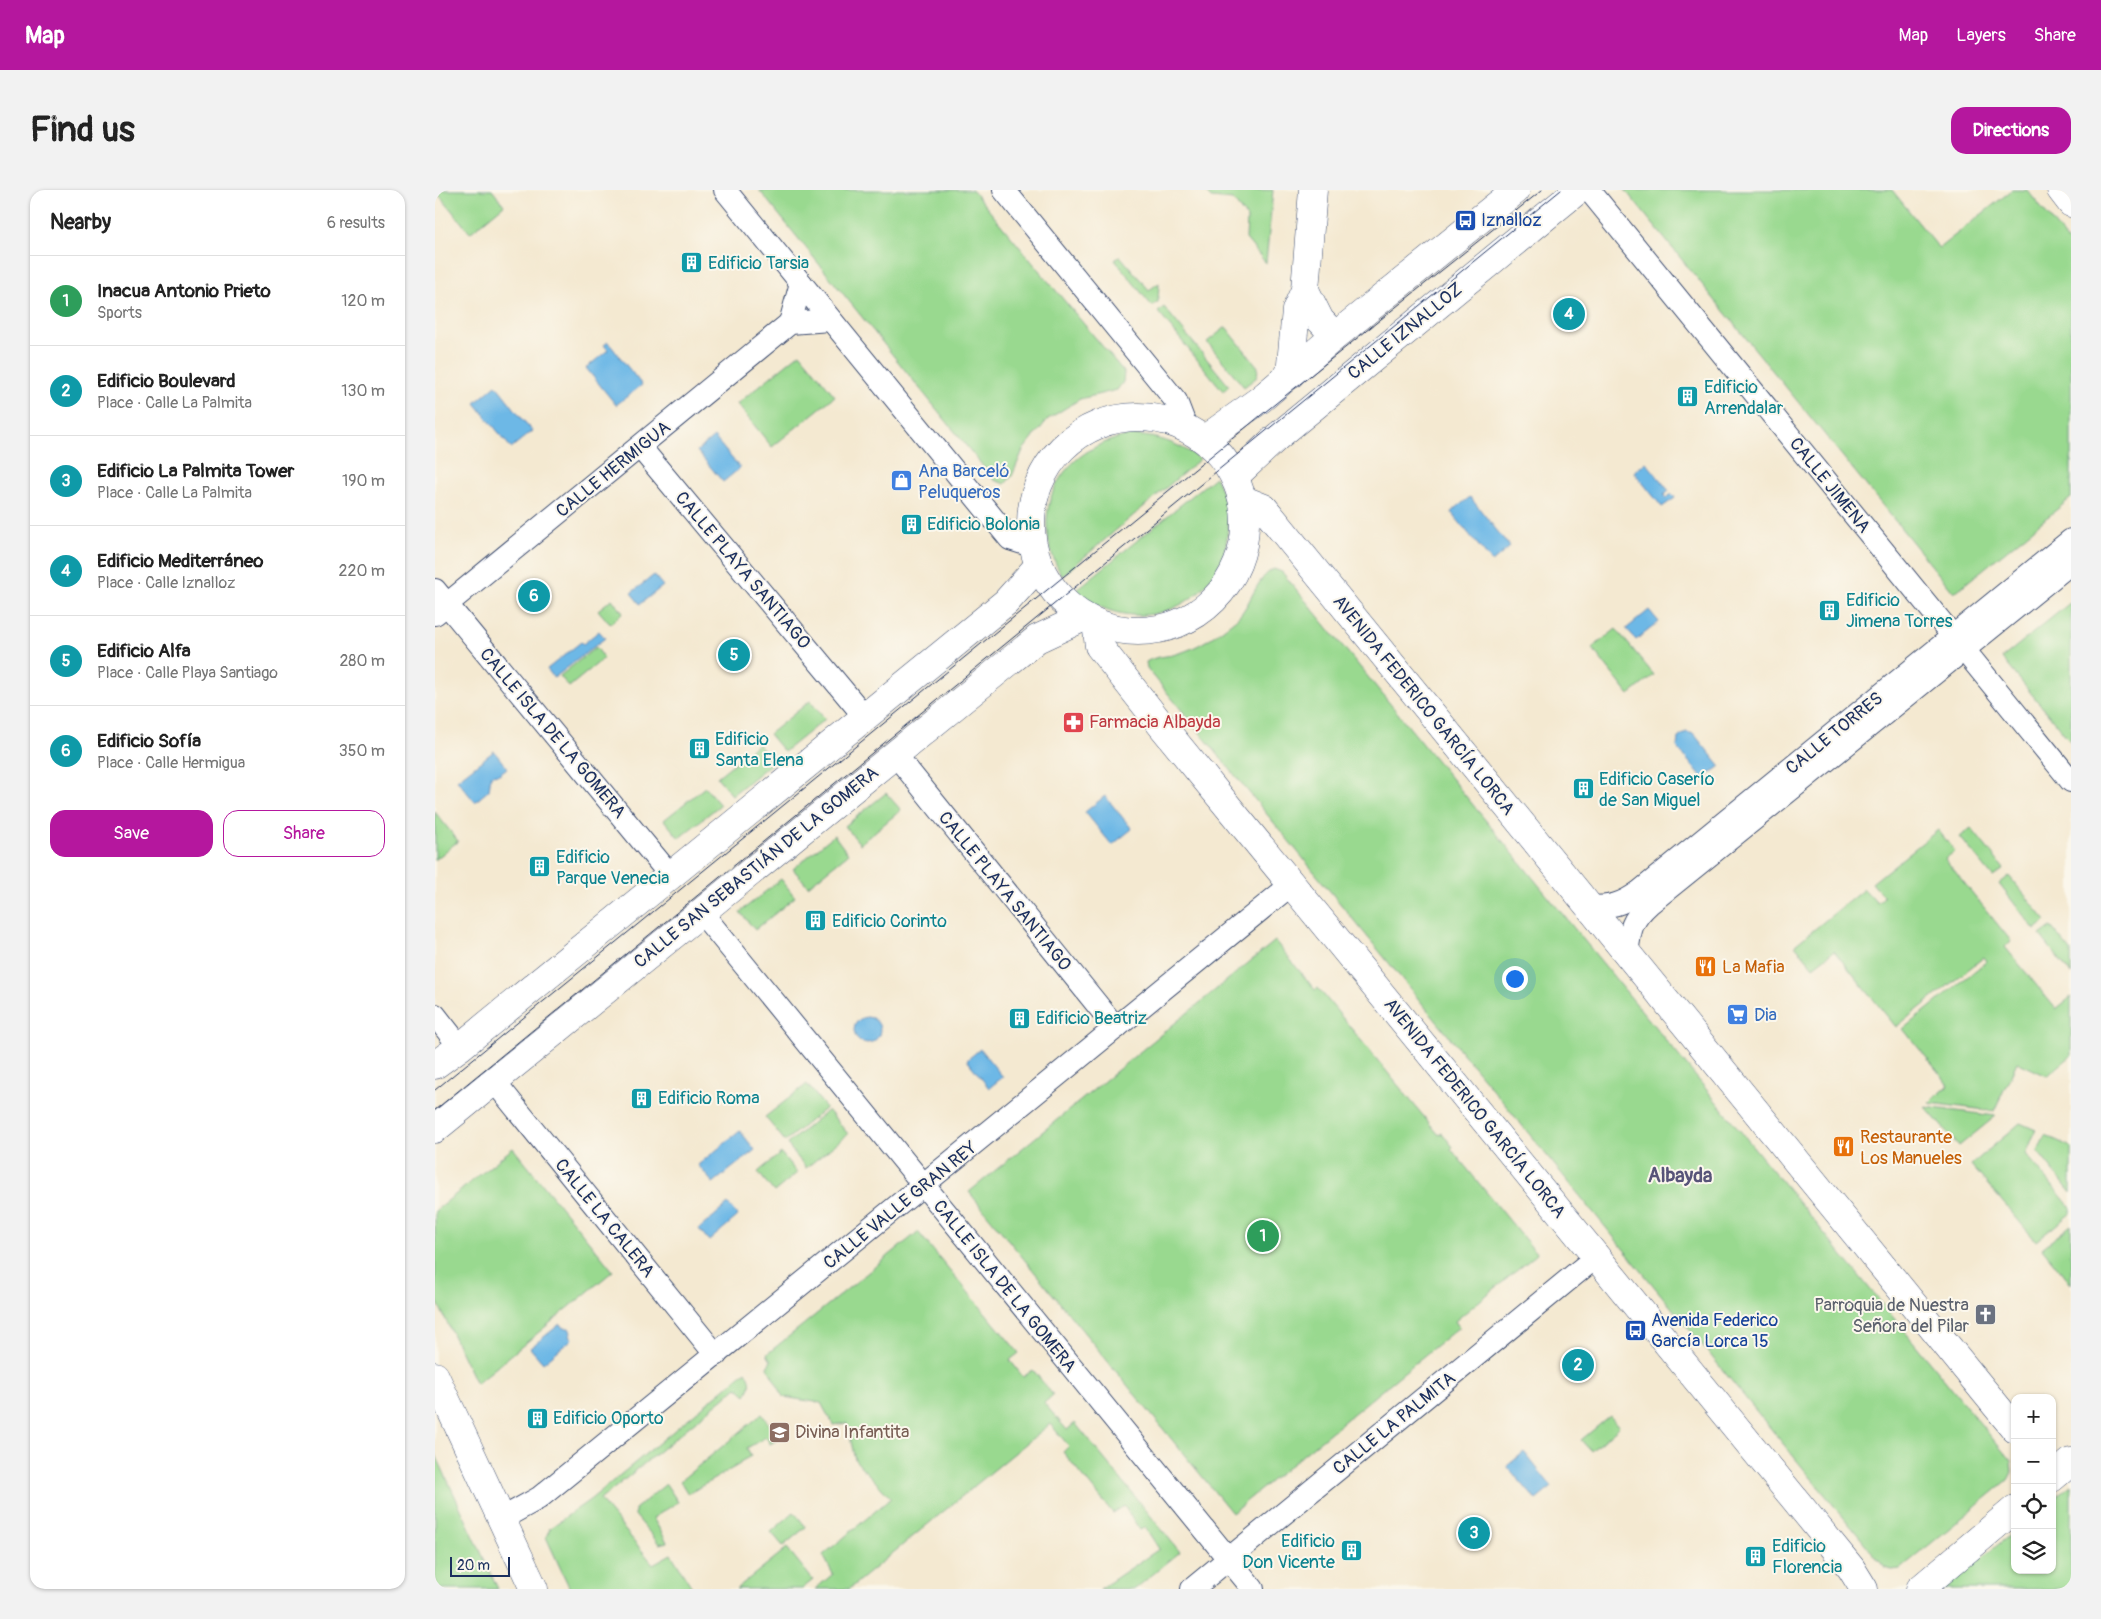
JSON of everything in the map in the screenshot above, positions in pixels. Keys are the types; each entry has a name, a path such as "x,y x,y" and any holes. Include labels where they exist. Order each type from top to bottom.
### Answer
{"main road":[{"path":"1291,374 1295,310 1305,290 1313,190"},
{"path":"1196,433 1261,399 1335,336 1516,190"},
{"name":"CALLE IZNALLOZ","path":"1239,488 1277,436 1578,190"},
{"path":"2061,190 2071,203"},
{"path":"1305,290 1320,320 1335,336"},
{"path":"1151,417 1196,433 1218,451 1239,488 1247,530 1240,560 1225,588 1199,614 1163,629 1144,632 1125,631 1090,620 1061,600 1046,581 1035,556 1030,518 1037,487 1055,455 1083,432 1115,419 1151,417"},
{"name":"AVENIDA FEDERICO GARCÍA LORCA","path":"1239,488 1264,508 2011,1424"},
{"path":"435,1065 460,1047 1006,602 1035,556"},
{"name":"AVENIDA FEDERICO GARCÍA LORCA","path":"1090,620 1099,646 1162,726 1845,1560 1864,1589"},
{"name":"CALLE SAN SEBASTIÁN DE LA GOMERA","path":"435,1129 1037,639 1090,620"},
{"path":"435,1376 534,1589"},
{"path":"1920,1589 2011,1512"}],"street":[{"path":"725,190 1010,539 1035,556"},
{"path":"1004,190 1177,401 1196,433"},
{"name":"CALLE JIMENA","path":"1589,190 2071,781"},
{"path":"801,283 790,324 830,320"},
{"name":"CALLE HERMIGUA","path":"439,603 640,447 790,324"},
{"name":"CALLE PLAYA SANTIAGO","path":"640,447 865,717"},
{"name":"CALLE TORRES","path":"1627,955 1629,932 1636,916 1959,643 2071,540"},
{"name":"CALLE TORRES","path":"1589,907 1609,907 1626,902 1959,643 2071,563"},
{"name":"CALLE ISLA DE LA GOMERA","path":"439,603 670,875"},
{"name":"CALLE PLAYA SANTIAGO","path":"895,754 1116,1028"},
{"name":"CALLE VALLE GRAN REY","path":"501,1519 539,1498 1292,884"},
{"name":"CALLE ISLA DE LA GOMERA","path":"701,912 1253,1589"},
{"path":"435,1015 460,1047"},
{"name":"CALLE LA CALERA","path":"494,1081 715,1355"},
{"name":"CALLE LA PALMITA","path":"1191,1589 1596,1257"}],"green space":[{"path":"435,190 492,190 504,205 470,233"},
{"path":"759,190 972,190 1124,372 1123,382 1117,390 1080,399 1048,419 1023,450 1012,476 1005,484 994,480"},
{"path":"1204,190 1273,190 1266,263 1246,239 1247,218 1233,200 1211,198"},
{"path":"1625,190 1892,190 1939,248 2012,190 2027,190 2071,245 2071,498 1954,593"},
{"path":"1120,256 1149,290 1159,283 1158,302 1152,306 1115,260"},
{"path":"1164,307 1229,386 1223,391 1158,312"},
{"path":"1226,327 1258,367 1257,377 1244,387 1207,342"},
{"path":"800,353 835,396 772,447 737,404"},
{"path":"1131,435 1167,441 1200,459 1062,576 1051,552 1047,528 1049,506 1056,486 1068,468 1085,453 1106,442"},
{"path":"1215,477 1227,512 1226,544 1215,573 1195,595 1169,610 1139,615 1107,610 1075,591"},
{"path":"1274,569 1282,572 2011,1461 2011,1474 2008,1480 1900,1569 1892,1570 1885,1568 1147,668 1146,662 1149,660 1192,648 1228,626 1245,608 1262,579"},
{"path":"612,599 623,613 610,624 598,610"},
{"path":"2071,602 2071,742 2002,658"},
{"path":"1616,629 1654,675 1629,695 1592,648"},
{"path":"596,647 604,658 569,687 560,676"},
{"path":"810,701 825,719 784,752 769,734"},
{"path":"758,744 773,762 732,795 717,777"},
{"path":"705,787 720,805 679,838 664,820"},
{"path":"886,793 901,810 860,844 845,826"},
{"path":"435,812 458,841 435,860"},
{"path":"1971,828 2004,869 1993,877 1960,837"},
{"path":"1938,830 1955,851 1945,859 2011,941 2005,947 2056,1009 2071,997 2071,1056 2047,1076 2017,1062 1994,1111 1929,1103 1949,1085 1903,1029 1987,961 1984,957 1896,1027 1834,951 1813,967 1795,945 1864,889 1877,903 1884,897 1872,883"},
{"path":"834,835 848,854 808,886 793,869"},
{"path":"2009,876 2046,921 2035,930 1999,884"},
{"path":"781,879 795,897 755,930 740,912"},
{"path":"2051,927 2071,951 2071,974 2040,935"},
{"path":"1275,941 1315,990 1318,988 1439,1135 1442,1133 1453,1147 1451,1149 1537,1254 1455,1321 1459,1327 1232,1513 969,1192"},
{"path":"807,1084 826,1108 785,1141 765,1117"},
{"path":"1925,1107 1996,1116 1959,1146"},
{"path":"828,1110 848,1134 806,1168 787,1144"},
{"path":"2020,1123 2036,1130 2026,1154 2071,1208 2071,1213 2036,1241 1971,1165"},
{"path":"2045,1135 2071,1147 2071,1193 2038,1152"},
{"path":"513,1148 613,1271 476,1384 435,1297 435,1211"},
{"path":"781,1153 797,1173 774,1192 758,1172"},
{"path":"2071,1225 2071,1284 2042,1248"},
{"path":"918,1232 1019,1353 1010,1360 1023,1377 1033,1370 1053,1395 1044,1403 1067,1430 1075,1423 1180,1552 1135,1589 1100,1589 1159,1549 1145,1527 1140,1530 1124,1506 1113,1513 1063,1452 1069,1446 1050,1424 849,1589 815,1589 833,1574 823,1555 891,1498 855,1460 847,1423 833,1425 821,1403 784,1397 767,1367 771,1361 767,1354"},
{"path":"746,1371 751,1383 746,1395 737,1387 600,1500 653,1564 671,1554 693,1589 570,1589 546,1537 550,1528 591,1499"},
{"path":"762,1414 779,1439 770,1444 766,1437 747,1448 751,1456 688,1494 680,1481"},
{"path":"1610,1416 1619,1427 1591,1451 1581,1440"},
{"path":"435,1453 498,1589 435,1589"},
{"path":"666,1484 678,1502 653,1518 667,1542 659,1544 635,1515 635,1509"},
{"path":"2071,1485 2071,1589 1943,1589 2011,1534 2011,1574 2056,1574 2056,1497"},
{"path":"794,1512 806,1527 783,1546 771,1532"},
{"path":"787,1548 813,1580 802,1589 736,1589"}],"water":[{"path":"608,342 642,385 616,405 586,368 608,350 604,345"},
{"path":"496,385 532,431 511,448 475,403"},
{"path":"714,437 740,468 723,482 697,451"},
{"path":"1646,462 1669,491 1664,495 1666,498 1672,494 1675,498 1662,507 1634,472"},
{"path":"1470,497 1510,547 1492,562 1451,512"},
{"path":"654,575 663,586 640,604 631,593"},
{"path":"1649,610 1659,622 1636,640 1626,629"},
{"path":"599,631 605,638 554,678 547,669 581,642 583,644"},
{"path":"1686,732 1694,734 1720,766 1703,779 1677,747 1678,738"},
{"path":"494,751 507,768 499,774 491,775 489,790 475,802 457,780"},
{"path":"1105,796 1132,829 1112,845 1085,812"},
{"path":"867,1017 876,1021 880,1030 876,1039 867,1043 858,1039 854,1030 858,1021"},
{"path":"980,1049 1003,1077 989,1088 967,1060"},
{"path":"740,1131 755,1150 713,1183 698,1165"},
{"path":"728,1204 738,1216 709,1241 699,1229"},
{"path":"560,1324 563,1328 569,1328 571,1332 569,1335 572,1339 543,1363 530,1348"},
{"path":"1524,1452 1552,1487 1536,1500 1507,1466"}],"tram line":[{"path":"435,1090 1260,416 1542,190"},
{"path":"435,1110 1561,190"}],"place":[{"name":"Iznalloz","path":"1465,220"},
{"name":"Edificio Tarsia","path":"692,263"},
{"name":"Edificio Mediterráneo","path":"1569,314"},
{"name":"Edificio Arrendalar","path":"1688,397"},
{"name":"Ana Barceló Peluqueros","path":"902,481"},
{"name":"Edificio Bolonia","path":"911,524"},
{"name":"Edificio Sofía","path":"534,596"},
{"name":"Edificio Jimena Torres","path":"1830,610"},
{"name":"Edificio Alfa","path":"734,655"},
{"name":"Farmacia Albayda","path":"1073,722"},
{"name":"Edificio Santa Elena","path":"699,749"},
{"name":"Edificio Caserío de San Miguel","path":"1583,789"},
{"name":"Edificio Parque Venecia","path":"540,867"},
{"name":"Edificio Corinto","path":"816,921"},
{"name":"La Mafia","path":"1706,967"},
{"name":"Dia","path":"1738,1015"},
{"name":"Edificio Beatriz","path":"1020,1018"},
{"name":"Edificio Roma","path":"642,1098"},
{"name":"Restaurante Los Manueles","path":"1844,1147"},
{"name":"Inacua Antonio Prieto","path":"1263,1236"},
{"name":"Parroquia de Nuestra Señora del Pilar","path":"1985,1315"},
{"name":"Avenida Federico García Lorca 15","path":"1635,1330"},
{"name":"Edificio Boulevard","path":"1578,1365"},
{"name":"Edificio Oporto","path":"537,1418"},
{"name":"Divina Infantita","path":"779,1432"},
{"name":"Edificio La Palmita Tower","path":"1474,1533"},
{"name":"Edificio Don Vicente","path":"1351,1551"},
{"name":"Edificio Florencia","path":"1756,1556"}],"district":[{"name":"Albayda","path":"1680,1175"}]}
